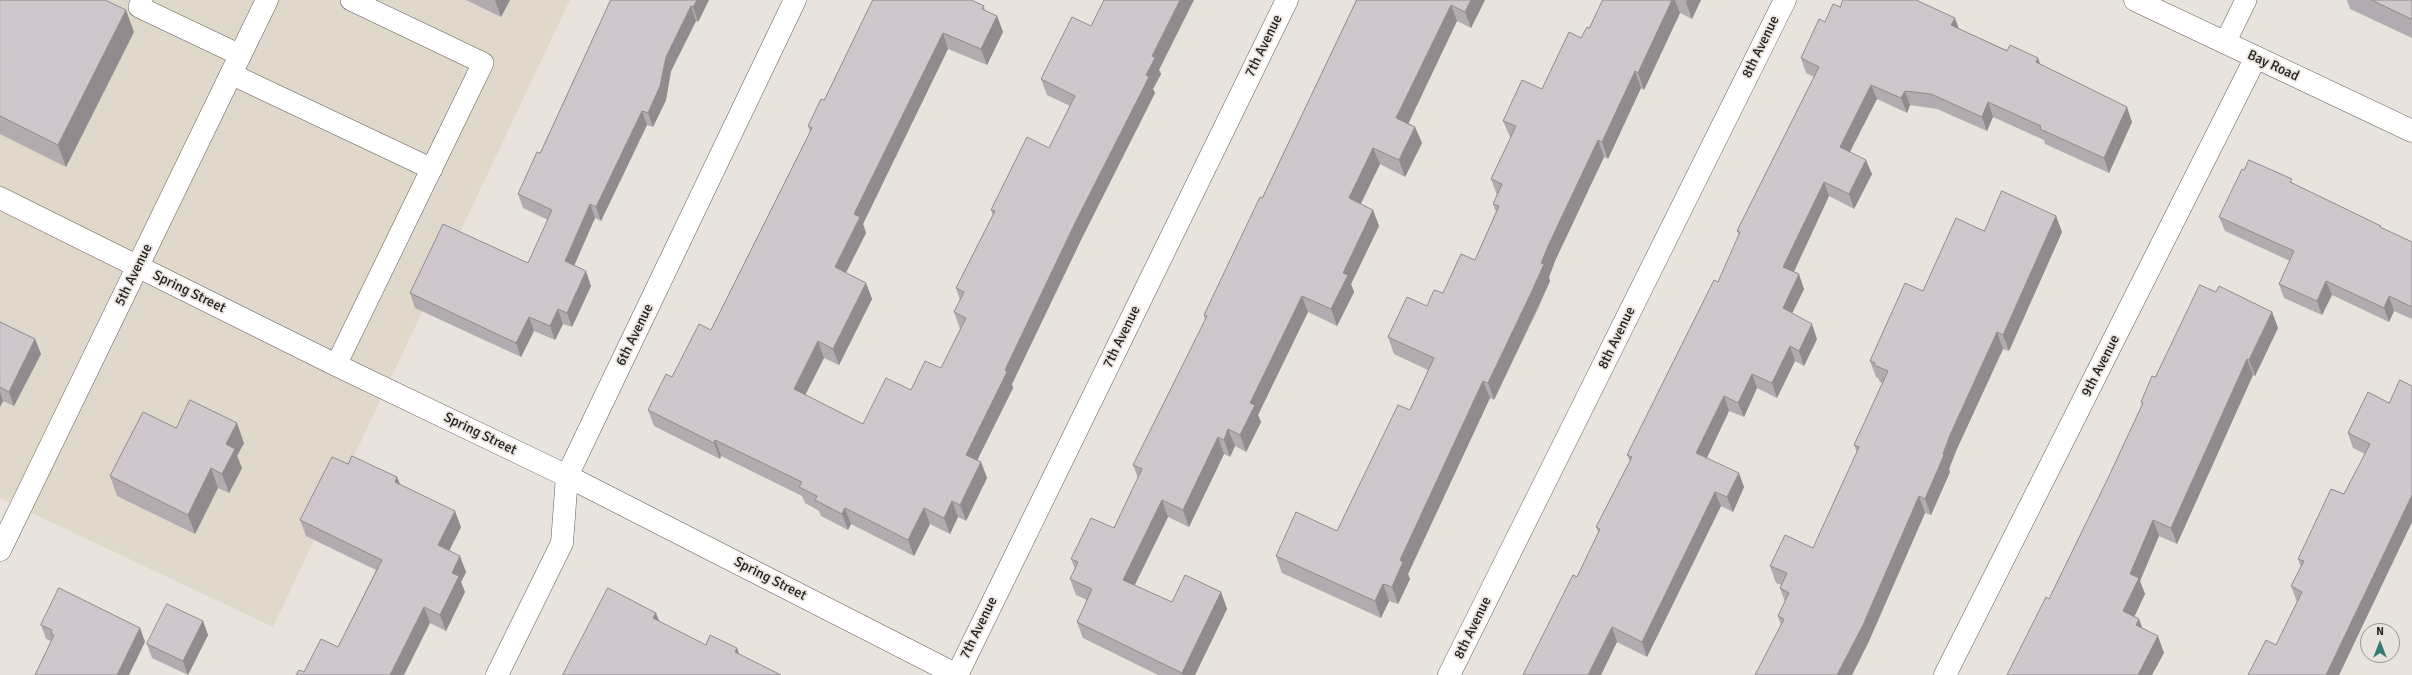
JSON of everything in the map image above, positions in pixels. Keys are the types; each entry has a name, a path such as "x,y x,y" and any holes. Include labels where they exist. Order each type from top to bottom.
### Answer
{"street":[{"name":"5th Avenue","path":"0,550 267,0"},
{"name":"6th Avenue","path":"497,675 562,543 567,476 795,0"},
{"name":"7th Avenue","path":"957,675 1287,0"},
{"name":"8th Avenue","path":"1449,675 1785,0"},
{"name":"Bay Road","path":"2135,0 2412,131"},
{"name":"9th Avenue","path":"1946,675 2256,58"},
{"name":"Spring Street","path":"0,198 336,366 567,476 957,675"}],"lane":[{"path":"142,0 139,7 236,64 432,169"},
{"path":"336,366 483,64 350,0"},
{"path":"2226,43 2246,0"}],"shaded area":[{"path":"0,0 570,0 273,627 0,498"}],"building":[{"path":"0,0 105,0 126,10 58,145 0,116"},
{"path":"611,0 697,0 693,7 691,6 666,57 660,86 648,113 642,111 596,207 590,204 565,261 586,271 567,313 558,309 550,326 529,317 516,343 410,293 443,224 528,263 552,210 518,194 537,152 540,153"},
{"path":"873,0 971,0 984,6 982,9 997,16 981,49 943,33 854,214 860,217 835,267 866,283 833,349 818,341 794,389 863,424 886,378 911,390 925,361 941,368 966,318 954,312 964,292 956,288 995,211 991,210 1027,137 1049,148 1075,96 1041,79 1072,17 1091,26 1104,0 1180,0 1152,56 1155,58 1146,75 1149,77 1075,223 1005,370 1007,372 966,455 981,462 960,505 952,501 944,518 924,508 908,540 845,508 842,514 815,500 817,496 799,487 802,482 715,440 714,443 648,410 666,374 672,377 699,324 711,330 812,128 808,126 821,99 824,100"},
{"path":"1357,0 1471,0 1465,12 1451,5 1396,118 1415,127 1399,160 1373,148 1349,198 1373,210 1343,273 1348,275 1331,309 1302,296 1250,403 1255,405 1240,435 1228,429 1224,440 1218,437 1183,510 1162,500 1123,580 1172,602 1185,575 1221,592 1182,673 1077,622 1092,589 1070,579 1078,562 1071,559 1091,518 1114,528 1142,469 1133,465 1207,316 1204,315"},
{"path":"1603,0 1672,0 1638,73 1635,71 1602,142 1598,140 1549,244 1541,263 1544,264 1531,293 1488,383 1483,381 1400,560 1403,562 1392,587 1383,584 1375,601 1276,556 1296,512 1337,531 1398,405 1410,410 1434,358 1388,337 1407,297 1427,306 1434,290 1443,293 1461,254 1475,260 1499,206 1493,204 1502,184 1491,179 1516,126 1503,121 1522,80 1542,89 1569,32 1581,38 1587,27 1589,28"},
{"path":"1843,0 1916,0 1955,18 1951,25 2007,51 2010,45 2038,58 2036,62 2127,107 2104,158 2040,129 2041,126 1988,102 1982,117 1931,94 1905,91 1901,98 1871,85 1840,147 1866,160 1849,194 1824,182 1783,267 1799,274 1783,308 1812,324 1799,351 1790,346 1772,383 1752,374 1738,403 1724,396 1696,453 1739,473 1727,497 1715,492 1642,642 1612,627 1588,675 1523,675 1573,575 1577,577 1600,529 1596,527 1632,457 1627,455 1714,280 1718,282 1740,232 1737,231 1819,67 1801,58 1819,19 1825,22 1833,4 1840,7"},
{"path":"2372,0 2412,0 2412,19"},
{"path":"2249,160 2292,179 2290,182 2412,242 2412,307 2389,296 2384,308 2326,281 2317,301 2279,284 2294,251 2219,217 2242,169 2244,170"},
{"path":"2002,191 2056,216 2003,335 1997,332 1950,435 1943,454 1944,455 1925,499 1919,496 1863,625 1837,675 1755,675 1784,619 1778,616 1789,593 1780,588 1787,573 1770,566 1785,535 1813,548 1859,447 1854,445 1888,371 1874,365 1875,363 1870,361 1905,283 1923,291 1956,218 1984,231"},
{"path":"2200,285 2216,292 2219,286 2272,312 2249,360 2247,359 2171,528 2153,520 2130,574 2139,578 2123,611 2139,619 2136,625 2158,636 2138,675 2007,675 2046,597 2049,599 2143,403 2141,402 2152,376 2155,377"},
{"path":"0,322 35,339 9,392 0,387"},
{"path":"2400,380 2412,386 2412,495 2326,675 2248,675 2266,640 2276,645 2302,592 2291,586 2304,561 2298,559 2331,489 2344,494 2370,444 2348,433 2368,392 2389,403"},
{"path":"190,400 237,423 226,444 235,449 222,474 211,468 188,515 110,476 143,412 176,428"},
{"path":"352,456 397,477 395,482 455,511 438,545 460,556 452,573 459,576 440,615 424,607 390,675 296,675 299,670 304,672 321,639 338,647 382,560 300,520 332,457 348,464"},
{"path":"59,588 140,628 117,675 35,675 54,635 51,634 52,630 41,625"},
{"path":"608,588 656,613 653,618 706,645 710,635 737,648 735,652 781,675 563,675"},
{"path":"167,604 203,621 183,661 147,644"}]}
